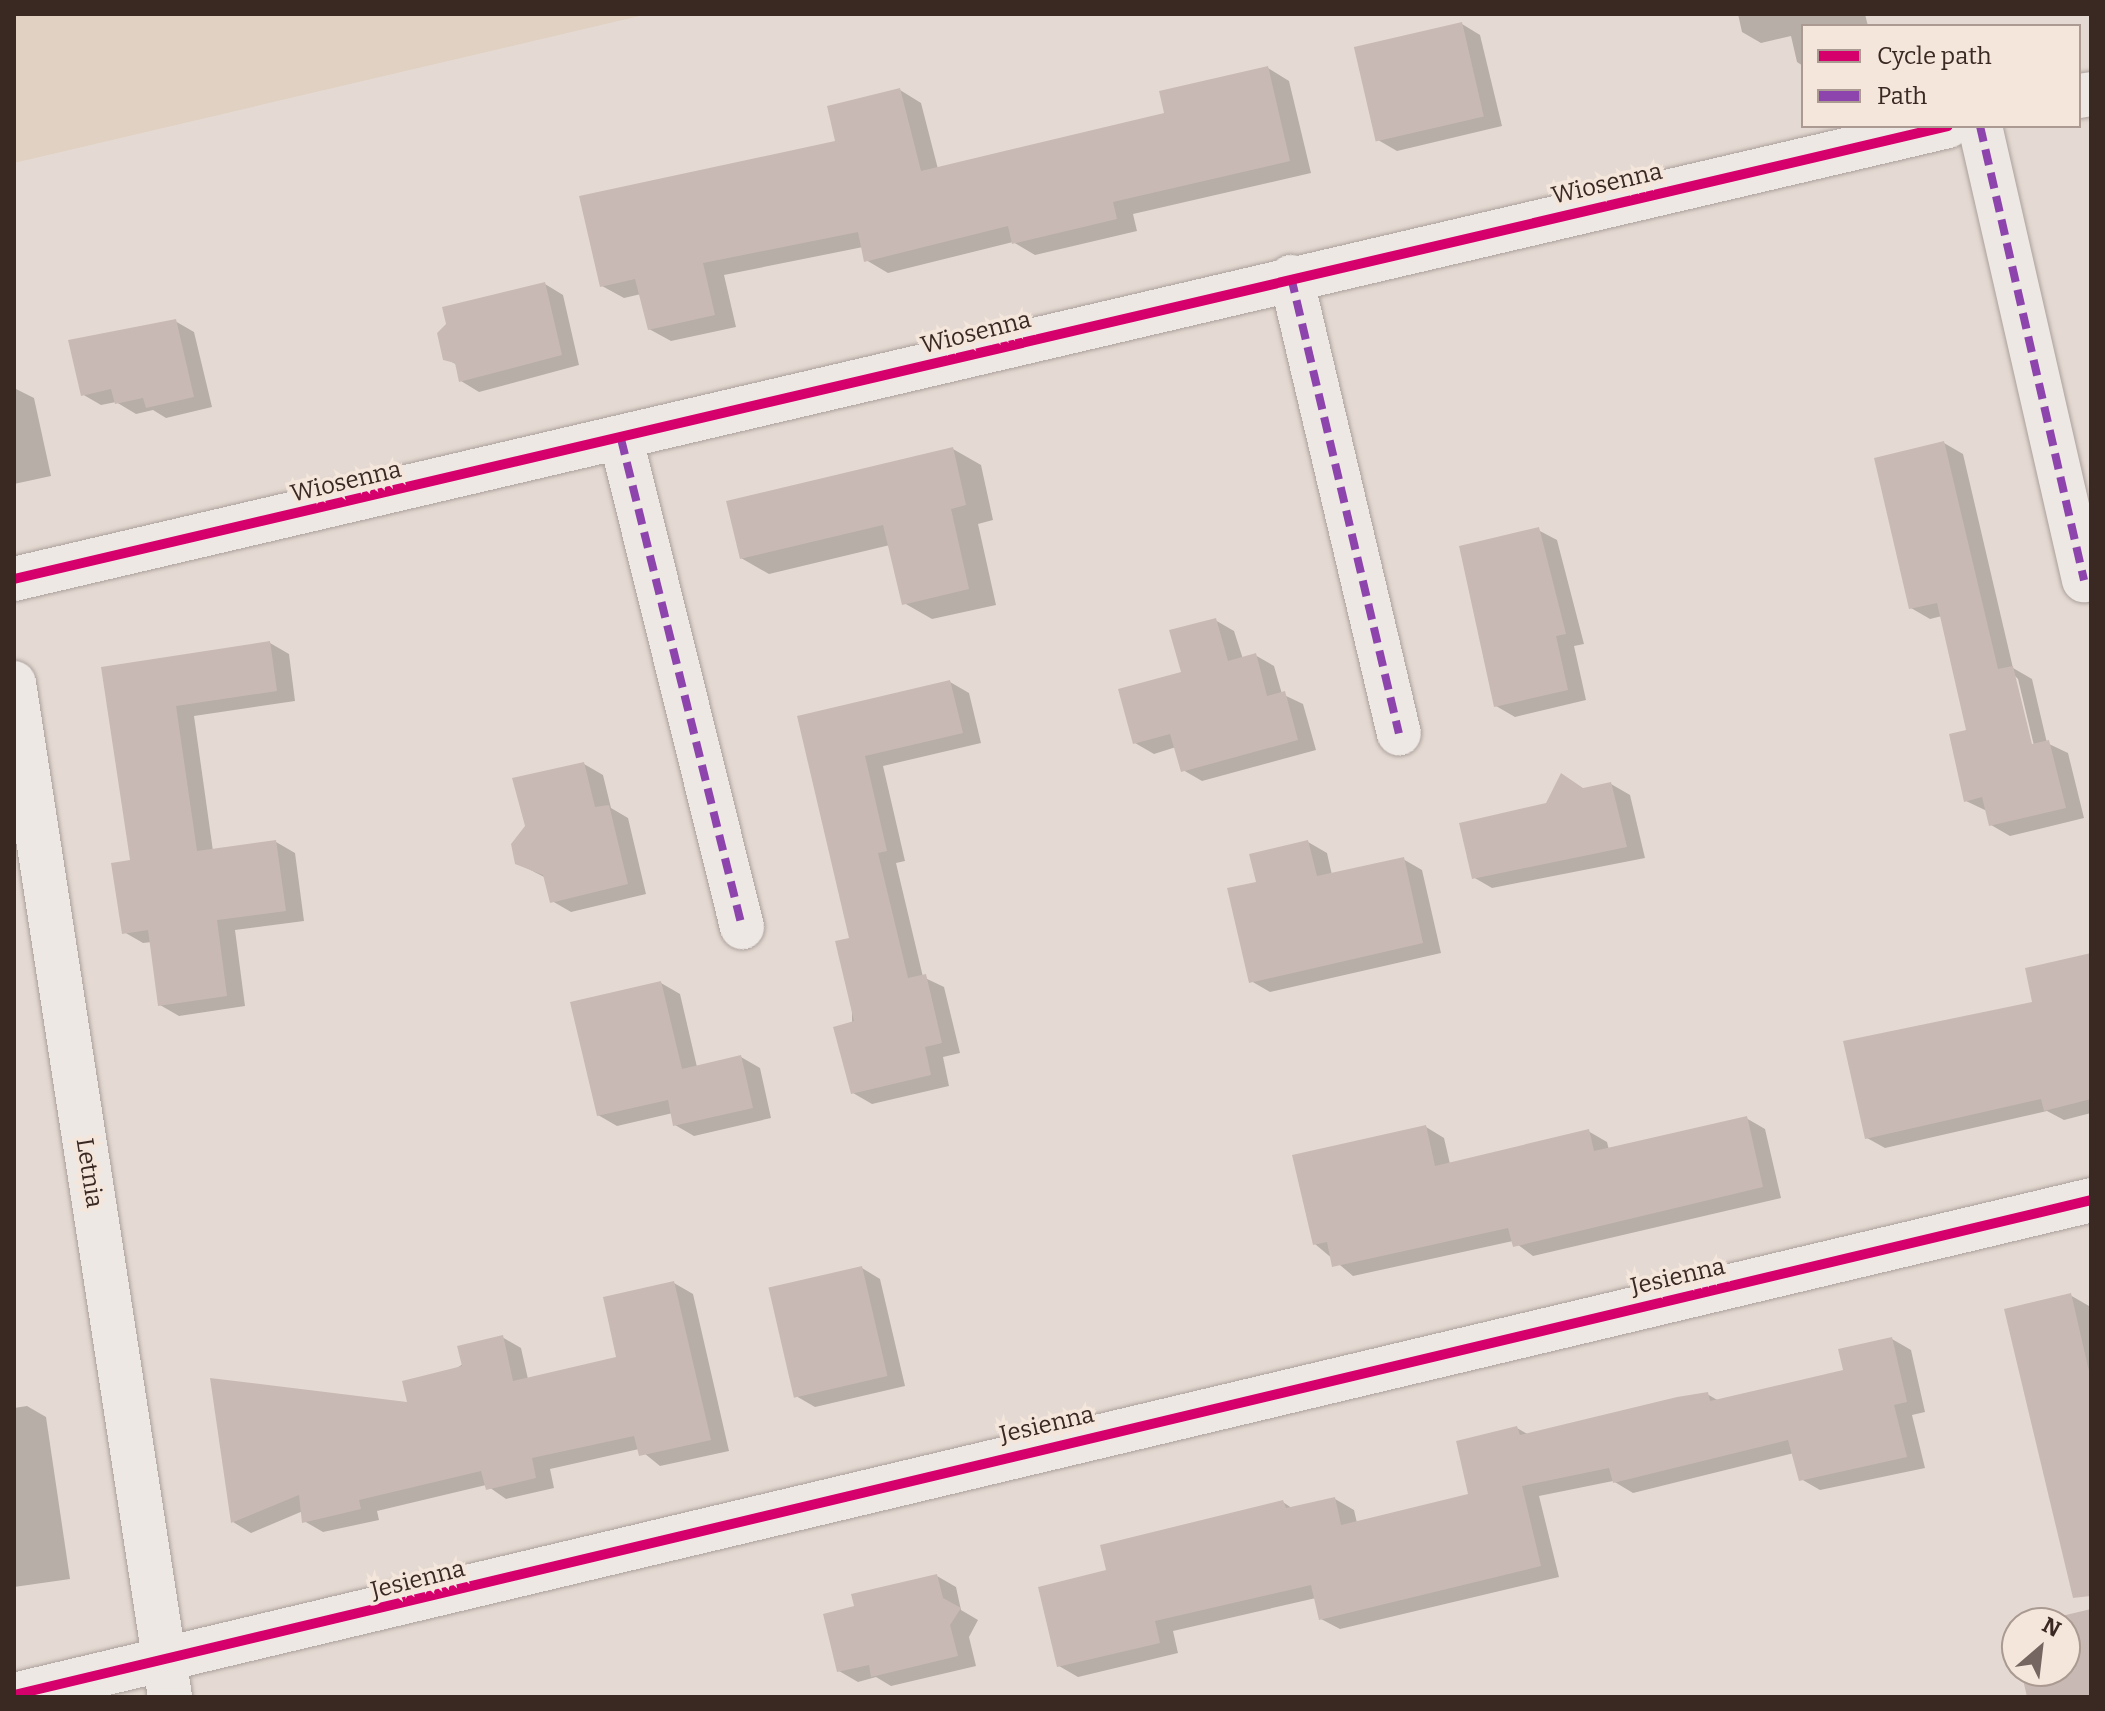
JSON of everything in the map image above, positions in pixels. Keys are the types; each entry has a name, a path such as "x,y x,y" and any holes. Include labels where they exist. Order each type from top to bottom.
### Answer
{"street":[{"name":"Wiosenna","path":"14,579 621,439 1291,277 1939,128"},
{"path":"1980,128 2084,580"},
{"path":"1291,277 1399,733"},
{"path":"621,439 742,927"},
{"name":"Letnia","path":"14,683 167,1680"},
{"name":"Jesienna","path":"14,1695 167,1680 954,1468 2091,1200"}],"shaded area":[{"path":"14,14 648,14 14,163"}],"building":[{"path":"1462,22 1484,117 1376,141 1354,47"},
{"path":"1268,66 1290,161 1113,202 1117,219 1012,244 1008,226 864,262 858,232 703,263 715,315 648,330 635,279 600,287 579,196 835,141 827,106 900,88 921,171 1164,113 1159,91"},
{"path":"545,282 562,355 459,382 455,363 443,360 437,333 446,324 442,307"},
{"path":"176,319 194,397 146,408 143,398 115,404 111,389 81,396 68,340"},
{"path":"1944,441 1998,669 2013,666 2032,744 2049,740 2066,808 1989,826 1982,797 1964,802 1949,734 1966,730 1937,603 1909,609 1874,458"},
{"path":"953,447 966,505 951,509 969,589 902,605 883,525 740,559 726,501"},
{"path":"1539,527 1566,634 1556,636 1568,690 1494,707 1459,546"},
{"path":"1216,618 1228,661 1256,653 1267,696 1285,691 1298,740 1181,772 1170,734 1133,744 1118,689 1181,672 1169,630"},
{"path":"270,641 277,691 176,706 197,851 276,840 286,911 217,920 227,996 158,1006 148,930 122,934 111,863 130,860 101,667"},
{"path":"950,680 963,733 865,756 887,851 878,853 908,978 926,974 942,1043 925,1047 931,1075 851,1094 833,1027 854,1021 835,941 849,938 797,716"},
{"path":"584,762 595,807 609,805 628,884 550,903 543,875 515,864 511,844 525,826 512,778"},
{"path":"1561,773 1583,788 1611,782 1627,847 1472,879 1459,823 1546,803"},
{"path":"1308,840 1317,876 1404,857 1423,943 1249,983 1227,888 1256,882 1249,854"},
{"path":"2091,953 2091,1099 2044,1111 2041,1099 1865,1139 1843,1041 2032,1002 2025,968"},
{"path":"661,981 682,1069 741,1055 753,1108 673,1126 668,1100 597,1116 570,1002"},
{"path":"1747,1116 1763,1187 1513,1247 1508,1228 1332,1267 1327,1242 1313,1245 1292,1155 1426,1125 1435,1166 1589,1129 1594,1151"},
{"path":"862,1266 887,1376 794,1398 768,1288"},
{"path":"674,1281 711,1440 639,1456 634,1436 532,1458 536,1478 486,1490 481,1471 359,1500 361,1509 302,1523 299,1495 231,1523 210,1378 407,1402 402,1381 462,1366 457,1346 503,1335 513,1381 616,1357 603,1297"},
{"path":"2071,1293 2091,1380 2091,1596 2073,1598 2004,1309"},
{"path":"1892,1337 1907,1402 1894,1405 1907,1457 1799,1481 1788,1440 1613,1483 1609,1468 1522,1486 1541,1566 1319,1620 1311,1585 1155,1621 1160,1643 1057,1667 1038,1587 1106,1570 1100,1545 1283,1500 1286,1508 1335,1497 1341,1525 1468,1494 1456,1441 1517,1426 1520,1435 1708,1392 1710,1401 1843,1370 1838,1349"},
{"path":"937,1574 943,1598 961,1608 950,1625 958,1656 871,1677 869,1665 837,1672 823,1614 854,1606 851,1594"},
{"path":"2091,1609 2091,1697 2027,1697 2025,1687 2081,1687 2081,1611"}],"marked path":[{"path":"1980,128 2084,580"},
{"path":"1291,277 1399,733"},
{"path":"621,439 742,927"}],"cycle path":[{"path":"14,579 1939,128"},
{"path":"14,1695 2091,1200"}]}
